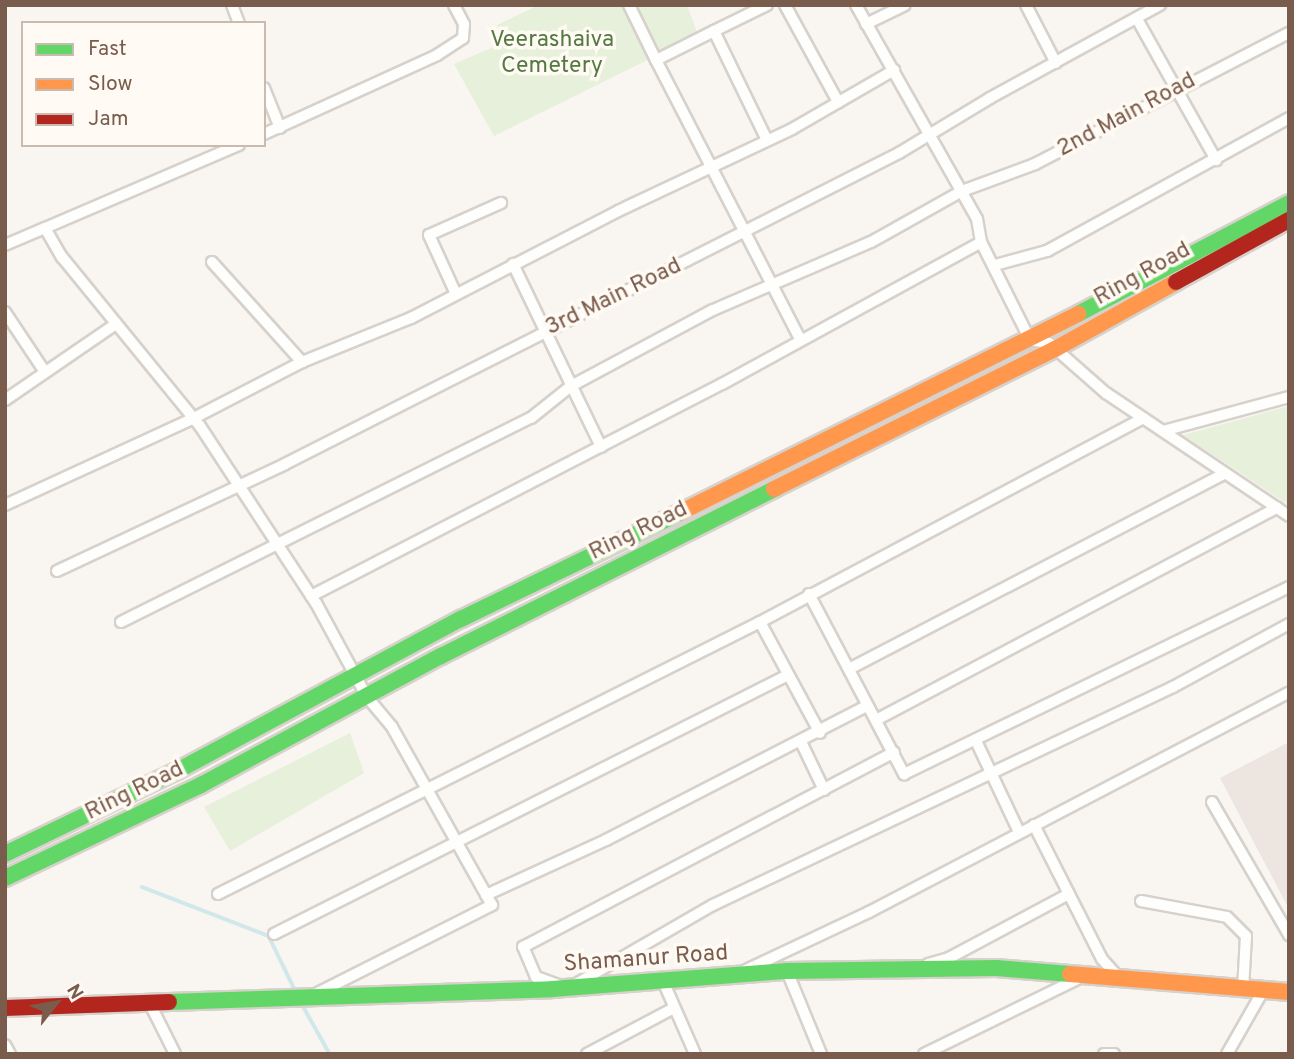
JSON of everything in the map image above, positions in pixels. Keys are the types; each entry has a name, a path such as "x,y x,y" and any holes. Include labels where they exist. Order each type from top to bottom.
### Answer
{"main road":[{"name":"Ring Road","path":"5,854 177,771 354,677 905,397 1030,340 1289,203"},
{"name":"Ring Road","path":"5,878 201,785 367,697 1055,349 1289,220"},
{"name":"Shamanur Road","path":"5,1008 567,988 787,971 996,968 1289,992"}],"street":[{"path":"266,133 437,55 463,38 464,24 454,5"},
{"path":"629,5 800,339"},
{"path":"656,60 767,5"},
{"path":"785,5 838,102"},
{"path":"856,5 977,219 981,242 995,265 1030,340 1055,349 1143,418 1289,516"},
{"path":"866,24 905,5"},
{"path":"1026,5 1056,62"},
{"name":"3rd Main Road","path":"57,570 239,485 899,153 930,132 1160,5"},
{"path":"1137,19 1216,160"},
{"path":"714,31 767,140"},
{"name":"2nd Main Road","path":"121,622 280,546 531,418 571,386 772,283 871,242 962,191 1035,164 1289,33"},
{"path":"5,505 194,418 302,362 456,294 767,140 894,70"},
{"path":"266,93 280,128"},
{"path":"995,265 1047,251 1289,118"},
{"path":"5,245 234,147"},
{"path":"456,294 429,235 501,203"},
{"path":"45,228 116,324 194,418 280,546 312,596 354,677 392,727 454,843 492,905 303,997"},
{"path":"312,596 601,447 981,242"},
{"path":"212,262 302,362"},
{"path":"513,264 601,447"},
{"path":"5,312 45,372"},
{"path":"5,400 116,324"},
{"path":"1163,432 1289,397"},
{"path":"218,894 760,622 808,594 1143,418"},
{"path":"849,668 1225,473"},
{"path":"876,720 1277,508"},
{"path":"808,594 904,774 1289,587"},
{"path":"760,622 820,733"},
{"path":"894,752 523,947 536,977 567,988 625,960 713,905 1173,687 1289,624"},
{"path":"274,934 788,675"},
{"path":"734,976 869,912 1289,692"},
{"path":"486,895 802,744 867,706"},
{"path":"976,741 1019,832"},
{"path":"802,744 824,790"},
{"path":"1212,802 1289,936"},
{"path":"1034,825 1102,959 1120,979"},
{"path":"906,970 949,958 1069,894"},
{"path":"1141,901 1227,917 1246,936 1243,989"},
{"path":"787,971 821,1054"},
{"path":"925,1054 1084,976"},
{"path":"663,981 672,1009 695,1054"},
{"path":"1230,1051 1263,991"},
{"path":"149,1002 175,1054"},
{"path":"587,1054 672,1009"},
{"path":"5,1045 10,1054"},
{"path":"1104,1054 1114,1054"}],"shaded area":[{"path":"1289,742 1289,909 1220,778"}],"green space":[{"name":"Veerashaiva Cemetery","path":"539,5 687,5 698,35 494,136 454,64 505,42 497,25"},
{"path":"1289,406 1289,505 1183,435"},
{"path":"350,733 364,773 230,851 204,807"}],"waterway":[{"path":"142,887 269,936 297,994"},
{"path":"302,1004 330,1054"}],"traffic: fast":[{"path":"1078,314 1289,203"},
{"path":"5,878 201,785 441,656 774,489"},
{"path":"5,854 177,771 461,619 681,512"},
{"path":"169,1002 552,989 787,971 996,968 1070,974"}],"traffic: slow":[{"path":"774,489 1055,349 1176,282"},
{"path":"681,512 1078,314"},
{"path":"1070,974 1289,992"}],"traffic: jam":[{"path":"1176,282 1289,220"},
{"path":"5,1008 169,1002"}]}
